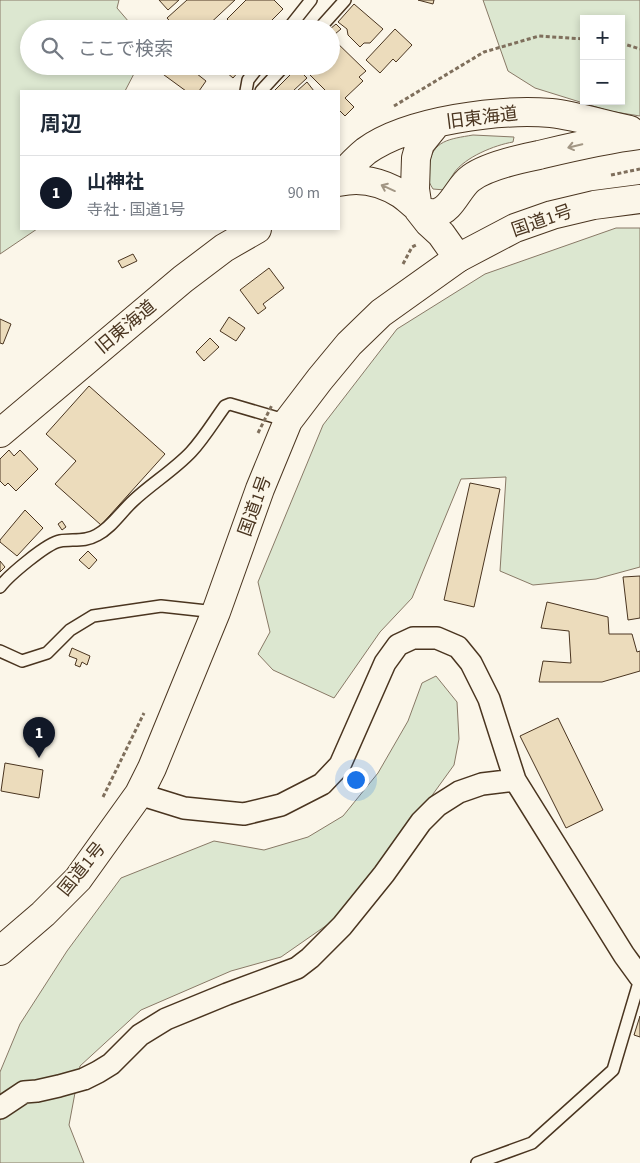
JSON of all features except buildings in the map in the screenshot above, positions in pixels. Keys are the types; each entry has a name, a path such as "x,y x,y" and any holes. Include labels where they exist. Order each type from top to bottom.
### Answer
{"main road":[{"name":"旧東海道","path":"340,179 367,150 406,131 437,123 513,112 553,114 640,134"},
{"path":"513,112 534,127 538,134 536,150 530,157"},
{"path":"418,209 415,189 416,158 420,144 437,123"},
{"path":"443,221 471,178 499,166 530,157 600,140 640,134"},
{"path":"340,180 371,181 401,194 418,209 437,213 443,221 458,258"},
{"name":"国道1号","path":"0,950 43,914 78,879 139,794 152,768 216,612 260,489 280,413 320,379 349,344 381,313 458,258 515,228 552,215 594,205 640,199"},
{"name":"旧東海道","path":"0,433 182,279 224,248 255,230"}],"street":[{"path":"139,794 184,808 244,814 281,805 322,784 340,765 385,663 398,646 413,638 437,638 458,647 471,663 489,699 515,780 640,978"},
{"path":"0,1108 24,1092 37,1091 84,1079 98,1072 110,1064 140,1034 166,1019 297,968 310,958 342,926 384,874 421,822 437,806 459,792 482,784 515,780"}],"lane":[{"path":"295,20 311,0"},
{"path":"327,20 345,0"},
{"path":"246,90 248,80 252,75"},
{"path":"263,90 276,75"},
{"path":"0,587 22,566 52,543 88,539 98,535 133,501 192,451 225,406 230,404 280,413"},
{"path":"0,651 22,661 47,654 70,630 92,616 161,606 216,612"},
{"path":"477,1163 532,1143 613,1070 640,978"}],"path":[{"path":"393,107 484,52 539,36 580,39"},
{"path":"625,44 640,49"},
{"path":"254,440 258,433 280,413"},
{"path":"102,798 148,705"}],"green space":[{"path":"0,0 119,0 117,8 127,20 20,20 20,75 133,75 126,90 20,90 20,230 36,230 0,254"},
{"path":"483,0 640,0 640,116 609,111 590,105 625,105 625,15 580,15 580,102 535,88 508,71"},
{"path":"473,135 514,137 513,142 489,149 465,162 451,177 445,190 433,189 428,176 431,157 434,151 444,142"},
{"path":"616,228 640,228 640,567 596,579 533,585 500,571 506,477 461,479 412,598 380,632 334,698 273,670 258,654 270,632 258,582 323,425 397,329 485,274"},
{"path":"436,676 457,702 459,739 454,765 350,909 281,957 231,971 141,1010 80,1066 69,1125 84,1163 0,1163 0,1072 20,1024 67,951 121,878 214,841 264,850 308,837 343,816 378,773 408,721 422,683"}],"place":[{"name":"山神社","path":"39,758"}]}
